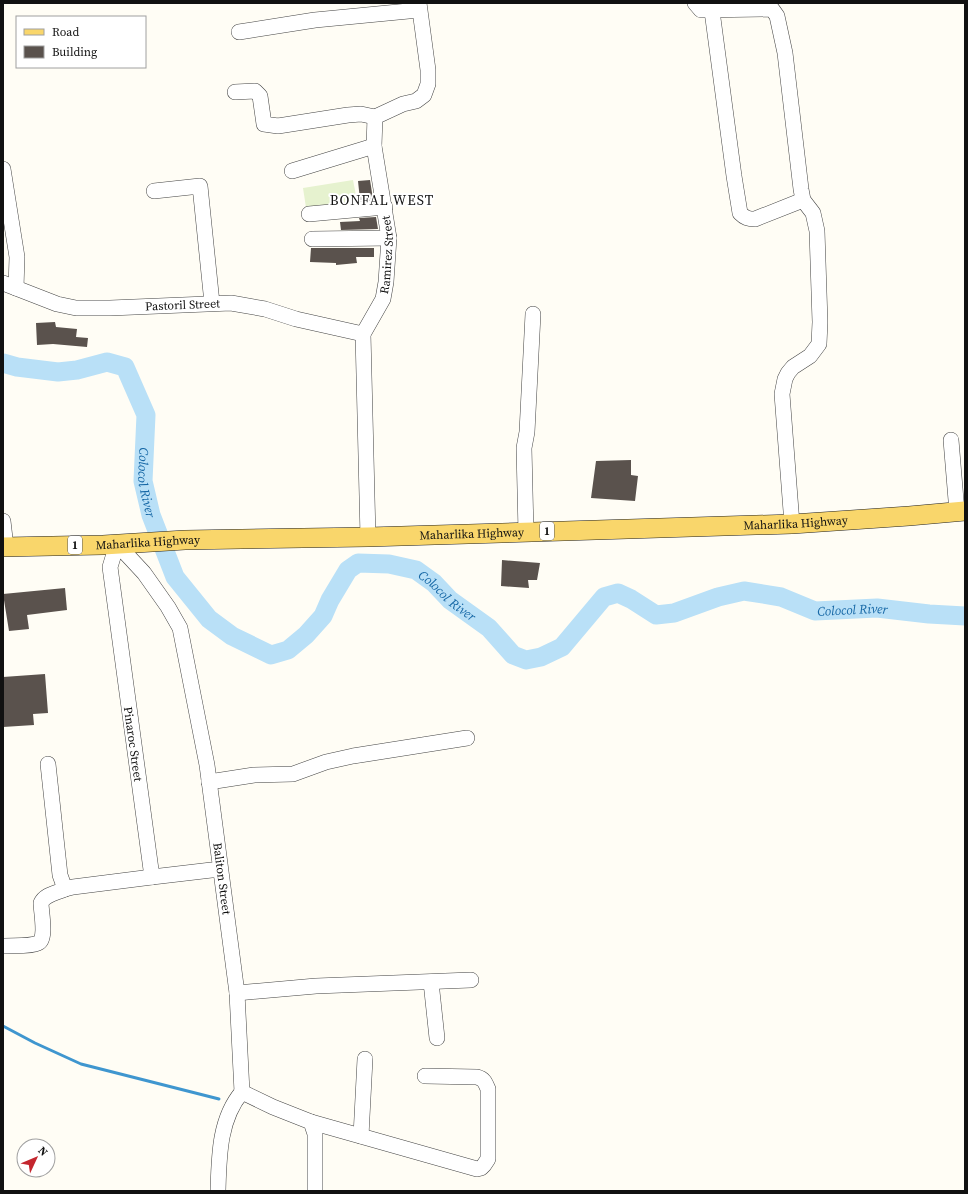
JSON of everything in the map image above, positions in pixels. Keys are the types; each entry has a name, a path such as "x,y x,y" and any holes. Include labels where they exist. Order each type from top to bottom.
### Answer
{"main road":[{"name":"Maharlika Highway","path":"4,547 117,544 185,540 368,537 792,524 961,511"}],"street":[{"path":"696,3 701,10 712,11 772,9 778,7 777,16 785,53 800,189 803,200 814,213 817,230 820,322 819,344 810,356 793,367 788,373 785,379 782,394 792,524"},
{"path":"234,92 255,91 260,96 264,124 278,126 348,115 361,114 375,117 403,104 416,101 424,94 428,84 428,70 419,6 238,32"},
{"path":"712,11 740,213 748,219 755,219 803,200"},
{"name":"Ramirez Street","path":"363,334 383,299 386,282 389,238 374,146 375,117"},
{"path":"292,171 374,146"},
{"path":"3,169 17,258 9,286"},
{"path":"154,191 200,186 212,303"},
{"path":"309,214 385,207"},
{"path":"312,239 389,238"},
{"name":"Pastoril Street","path":"9,286 58,304 76,308 231,303 265,308 296,319 363,334"},
{"path":"526,532 524,448 527,432 533,314"},
{"path":"363,334 368,537"},
{"path":"951,440 961,511"},
{"path":"3,521 4,547"},
{"name":"Baliton Street","path":"117,544 144,573 168,606 180,628 207,765 237,993 242,1092"},
{"name":"Pinaroc Street","path":"117,544 110,567 152,877"},
{"path":"209,782 254,775 293,774 326,762 353,756 467,738"},
{"path":"48,764 60,875 65,889"},
{"path":"3,946 38,943 41,941 43,932 41,903 46,897 65,889 220,869"},
{"path":"237,993 316,986 471,980"},
{"path":"431,982 437,1038"},
{"path":"361,1136 365,1059"},
{"path":"218,1191 224,1127 231,1108 242,1092 273,1107 311,1122 477,1169 481,1168 488,1159 488,1089 485,1081 482,1078 477,1077 425,1076"},
{"path":"311,1122 315,1134 315,1191"}],"green space":[{"path":"353,180 358,206 307,214 303,188"}],"building":[{"path":"370,180 373,199 360,200 358,181"},
{"path":"376,217 378,229 341,230 340,222 360,221 359,218"},
{"path":"311,248 374,248 374,257 356,257 357,263 336,265 336,263 310,262"},
{"path":"55,322 56,327 77,329 76,337 88,338 87,347 53,344 37,345 36,323"},
{"path":"631,460 631,475 638,476 635,501 591,498 596,461"},
{"path":"502,560 540,563 537,580 528,580 529,588 501,586"},
{"path":"65,588 67,610 27,615 29,629 9,631 3,594"},
{"path":"45,674 48,713 33,714 34,725 3,727 3,677"}],"waterway":[{"name":"Colocol River","path":"3,363 17,367 58,372 77,370 107,362 125,367 146,415 143,481 151,515 175,577 209,619 232,636 271,655 288,650 306,635 323,616 330,600 348,570 358,563 389,564 416,570 434,583 450,600 489,628 513,655 526,660 541,657 562,647 604,597 618,593 631,599 656,615 674,613 718,597 744,591 781,597 815,611 877,608 929,614 965,616"},
{"path":"3,1026 35,1043 81,1064 219,1099"}],"district":[{"name":"BONFAL WEST","path":"382,200"}]}
